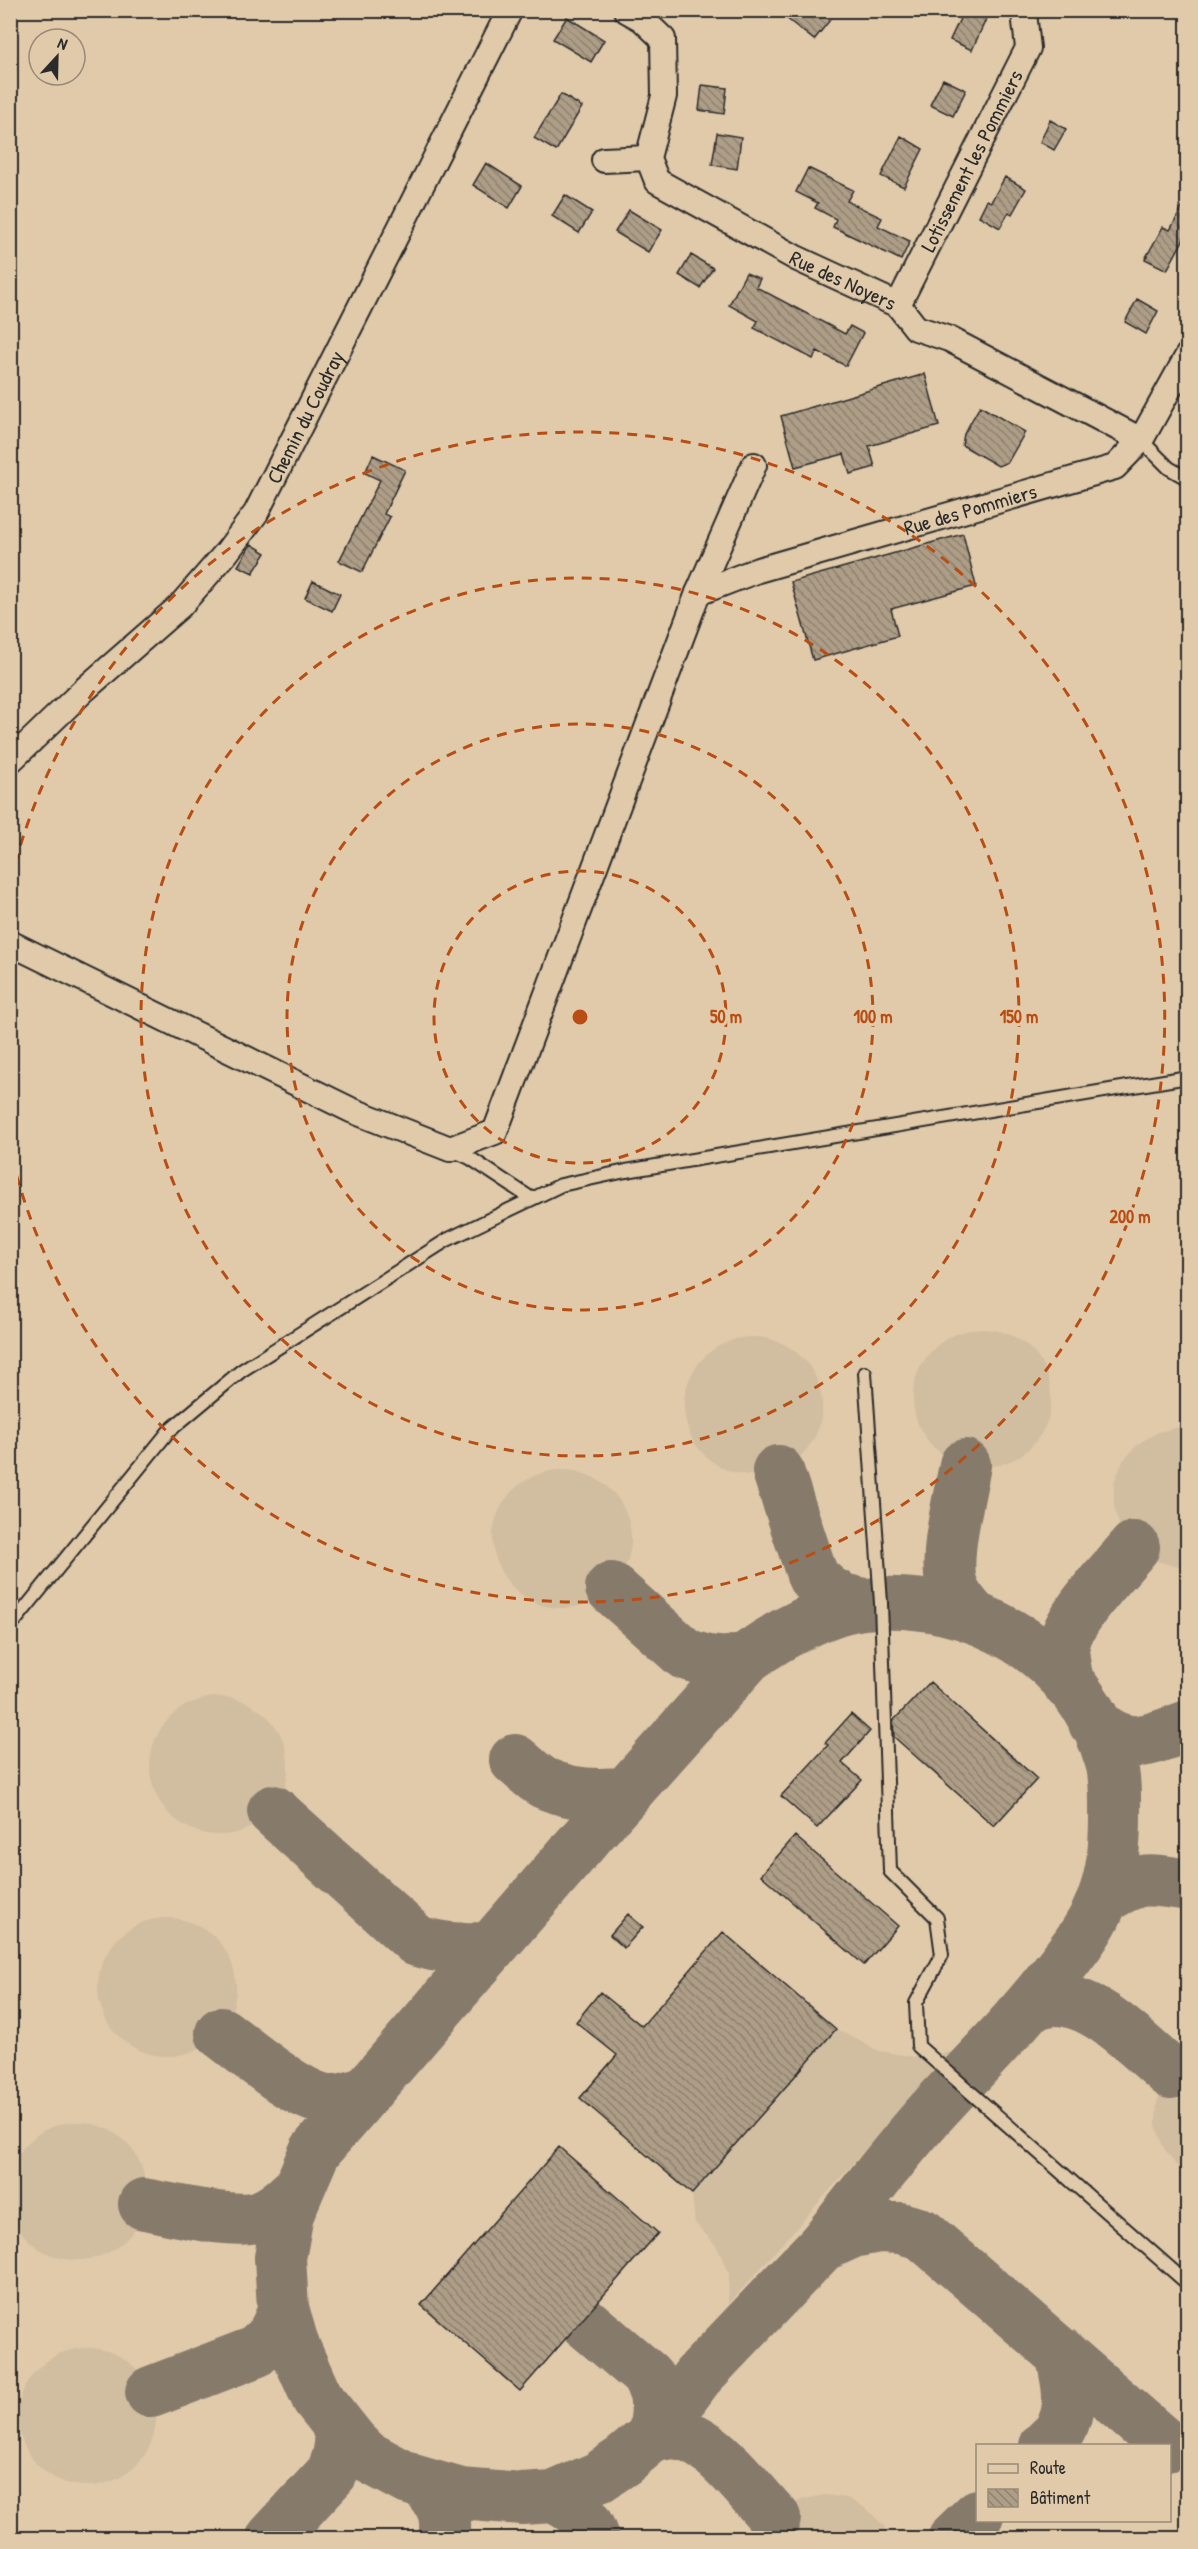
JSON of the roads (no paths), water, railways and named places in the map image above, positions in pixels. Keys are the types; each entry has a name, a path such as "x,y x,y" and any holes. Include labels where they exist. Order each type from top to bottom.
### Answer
{"street":[{"name":"Chemin du Coudray","path":"10,761 84,690 180,606 228,552 256,513 510,10"},
{"path":"604,160 648,158 664,96 663,39 642,19 626,10"},
{"name":"Lotissement les Pommiers","path":"898,305 1028,48 1024,13"},
{"name":"Rue des Noyers","path":"648,158 657,181 796,258 898,305 916,328 949,339 991,359 1141,440"},
{"name":"Rue des Pommiers","path":"698,593 758,570 1115,468 1141,440 1188,355"},
{"path":"10,943 351,1110 450,1149 495,1132 698,593 754,465"}],"lane":[{"path":"1141,440 1169,468 1188,479"},
{"path":"10,1627 169,1431 241,1371 447,1240 561,1185 626,1171 1188,1077"},
{"path":"450,1149 470,1158 532,1199"},
{"path":"865,1373 881,1603 890,1872 938,1918 942,1955 916,2003 918,2046 1188,2284"}]}
